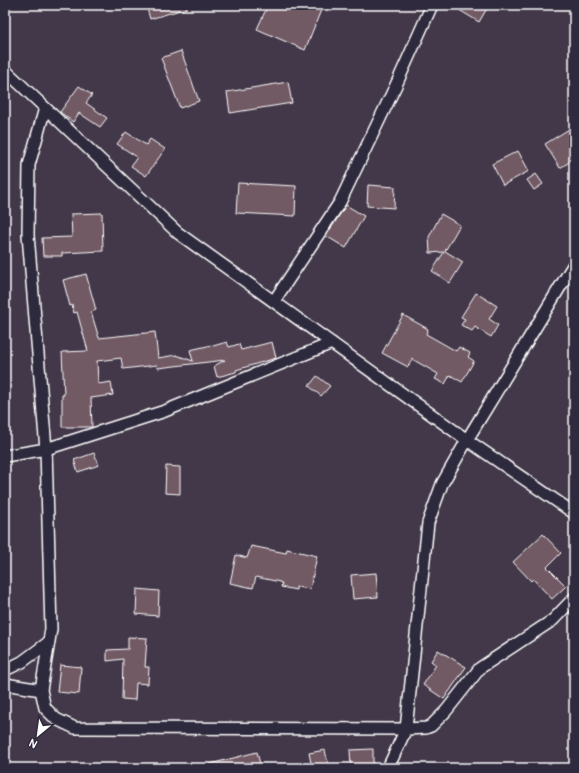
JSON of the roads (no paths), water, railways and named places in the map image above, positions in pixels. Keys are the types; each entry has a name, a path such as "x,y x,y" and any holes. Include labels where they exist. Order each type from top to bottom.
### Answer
{"street":[{"path":"274,301 340,202 397,83 432,5"},
{"path":"6,72 178,233 467,440 574,513"},
{"path":"45,108 28,165 28,235 46,449 51,629 41,690 45,708 56,719 75,728 426,728 432,726 446,711 480,668 553,620 574,598"},
{"path":"388,768 406,729 428,523 442,484 467,440 574,264"},
{"path":"5,456 46,449 165,411 332,343"},
{"path":"5,670 22,662 49,642"},
{"path":"5,684 41,690"}]}
